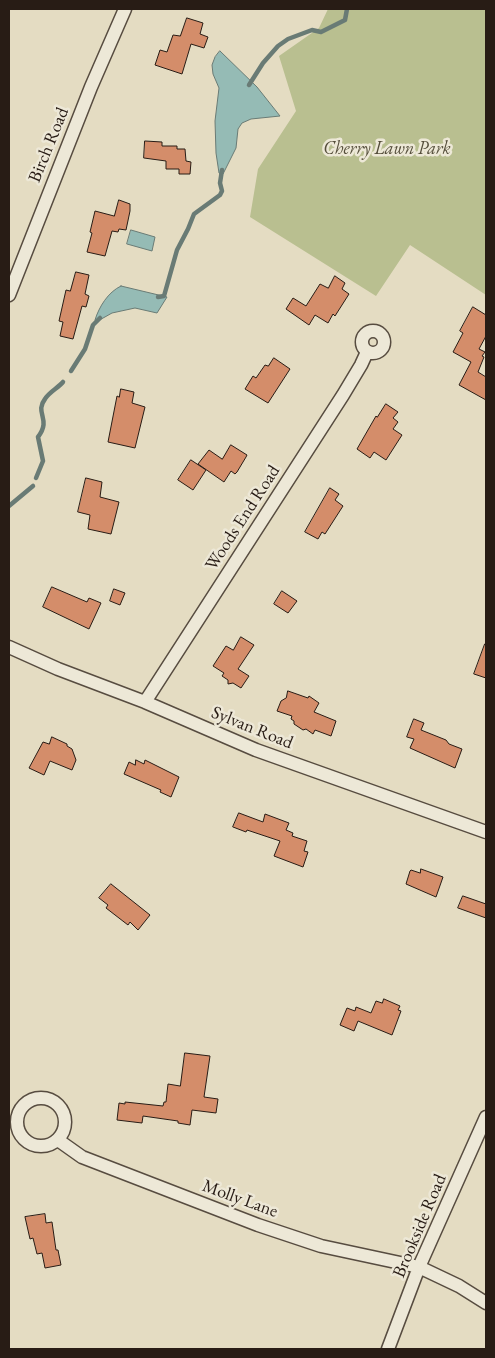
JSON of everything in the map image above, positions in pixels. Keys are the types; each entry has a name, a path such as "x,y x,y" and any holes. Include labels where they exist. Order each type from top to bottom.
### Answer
{"street":[{"name":"Birch Road","path":"9,295 125,9"},
{"name":"Woods End Road","path":"145,702 362,366 367,352"},
{"name":"Sylvan Road","path":"9,647 58,669 145,702 256,750 486,832"},
{"name":"Brookside Road","path":"388,1349 419,1267 486,1118"},
{"name":"Molly Lane","path":"58,1140 82,1157 258,1225 321,1246 419,1267 459,1286 486,1303"}],"green space":[{"name":"Cherry Lawn Park","path":"328,9 486,9 486,295 410,245 376,296 250,217 258,169 296,111 279,56 319,28"}],"water":[{"path":"220,51 257,87 280,116 251,119 242,123 238,129 236,148 223,174 219,173 216,153 215,121 219,88 213,74 212,65"},
{"path":"131,230 155,237 152,251 127,244"},
{"path":"121,286 167,297 157,313 135,308 112,313 96,322 97,315 105,300"}],"building":[{"path":"187,18 203,23 200,34 208,37 204,48 191,44 182,74 155,65 160,50 167,52 173,35 180,36"},
{"path":"145,141 162,142 162,146 177,146 177,149 185,149 186,161 191,162 190,174 179,174 179,169 166,169 166,161 144,158"},
{"path":"119,200 130,204 126,230 112,231 105,256 87,252 95,211 114,216"},
{"path":"76,272 89,275 85,294 89,296 86,307 82,306 73,339 60,336 63,322 59,321 66,290 70,291"},
{"path":"335,276 345,283 342,289 349,294 335,316 333,314 328,323 315,315 309,325 286,309 293,298 306,306 320,284 328,288"},
{"path":"473,307 486,315 486,336 479,349 485,352 482,356 484,357 478,372 486,377 486,400 459,385 471,362 453,352 463,333 460,331"},
{"path":"274,358 290,369 268,403 245,389 253,376 256,378 265,365 268,366"},
{"path":"121,389 134,392 132,403 145,407 135,448 108,442 117,396 119,397"},
{"path":"386,404 398,412 393,418 398,422 393,429 402,435 386,460 374,452 370,458 357,449 376,416"},
{"path":"231,445 247,455 237,472 235,474 231,471 224,482 198,464 209,450 222,459"},
{"path":"191,460 206,470 193,490 178,480"},
{"path":"86,478 102,482 100,497 119,502 111,534 88,529 90,515 78,512"},
{"path":"330,488 339,494 335,500 343,506 325,534 322,532 318,539 305,532"},
{"path":"52,587 87,602 89,598 101,603 89,629 43,607"},
{"path":"114,589 125,593 120,605 110,601"},
{"path":"282,591 297,601 288,613 274,604"},
{"path":"241,637 254,645 238,669 249,676 241,688 233,683 228,684 228,680 222,676 224,673 213,666 226,646 233,650"},
{"path":"486,644 486,678 474,674"},
{"path":"288,691 308,698 309,696 319,703 314,712 336,721 331,736 315,730 313,734 306,729 303,730 294,724 294,721 291,719 292,716 277,711 281,701 286,698"},
{"path":"414,719 424,723 421,730 462,749 455,768 410,748 414,739 407,737"},
{"path":"52,737 67,744 72,749 76,760 72,770 50,761 44,775 29,768 43,742 49,744"},
{"path":"136,760 144,764 145,760 179,777 171,797 160,792 161,790 124,774 129,762 135,765"},
{"path":"239,813 263,822 265,814 289,823 286,830 293,833 292,836 307,841 304,851 308,852 303,867 274,856 280,841 233,827"},
{"path":"421,869 443,877 436,897 406,884 411,870 420,873"},
{"path":"111,884 150,915 138,930 130,922 128,925 106,908 108,905 99,898"},
{"path":"463,896 486,904 486,918 458,908"},
{"path":"384,999 400,1006 398,1010 401,1011 392,1035 358,1021 354,1031 340,1025 347,1008 355,1011 356,1007 371,1013 376,1001 382,1003"},
{"path":"185,1053 210,1056 204,1097 218,1099 216,1113 192,1110 190,1125 178,1123 178,1121 143,1116 142,1123 117,1120 119,1103 163,1106 164,1102 166,1102 168,1084 180,1086"},
{"path":"45,1214 46,1223 52,1222 56,1250 58,1250 61,1265 45,1268 42,1253 37,1254 33,1238 30,1239 25,1217"}],"waterway":[{"path":"249,85 263,63 278,46 288,39 312,30 321,32 345,20 347,9"},
{"path":"158,297 164,296 177,250 194,214 220,195 222,191 220,183 222,170"},
{"path":"71,371 85,349 93,325 100,318"},
{"path":"36,478 43,461 38,437 43,425 42,404 49,394 63,382"},
{"path":"9,506 33,486"}]}
